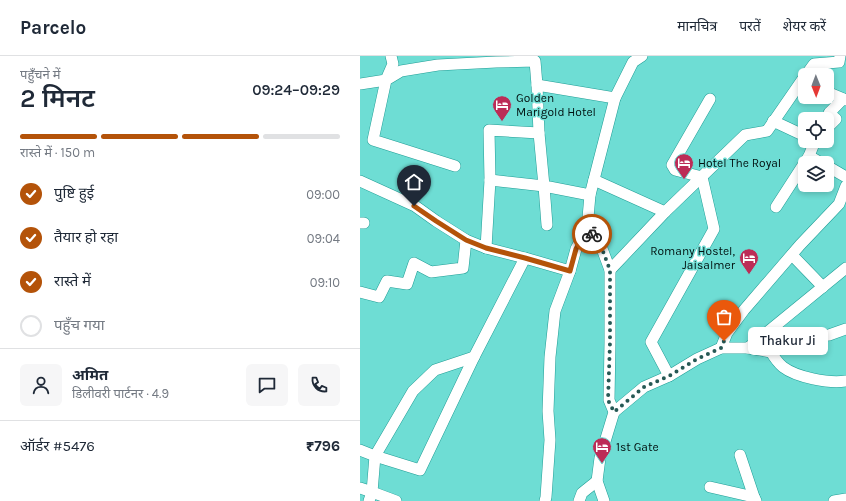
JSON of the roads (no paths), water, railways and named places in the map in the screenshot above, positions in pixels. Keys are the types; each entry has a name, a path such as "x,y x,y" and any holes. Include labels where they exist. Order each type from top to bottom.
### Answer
{"street":[{"path":"391,56 393,64 386,80 373,140 455,166"},
{"path":"545,501 550,440 548,411 550,358 555,311 570,271 576,249 587,229 590,195 615,98 634,62 642,56"},
{"path":"360,84 386,80 401,71 438,65 535,61 539,133 547,225"},
{"path":"811,68 814,64 842,61"},
{"path":"537,85 615,98"},
{"path":"610,270 665,212 745,135 767,131 798,86"},
{"path":"830,112 844,99 834,95"},
{"path":"702,177 675,170 672,165 710,99"},
{"path":"773,121 798,133"},
{"path":"486,248 490,180 490,130 539,133"},
{"path":"809,156 812,148"},
{"path":"834,170 846,177"},
{"path":"776,207 798,173"},
{"path":"669,376 651,342 714,229 702,177"},
{"path":"490,180 544,186 590,195"},
{"path":"594,180 665,212"},
{"path":"360,181 414,206 466,240 486,248 570,271"},
{"path":"721,348 727,333 744,310 792,255 842,207 846,186"},
{"path":"587,229 601,246 610,270 608,400 614,412"},
{"path":"360,292 379,297 387,281 407,284 414,263 431,272 463,268 466,240"},
{"path":"792,255 823,287"},
{"path":"360,450 420,470 474,358 525,258"},
{"path":"748,348 846,268"},
{"path":"771,352 781,340 828,335 846,329"},
{"path":"604,501 597,481 600,458 614,412 644,387 669,376 697,359 721,348 748,348 771,352 782,366 799,375 822,381 846,381"},
{"path":"370,496 375,456 413,391 435,370 474,358"},
{"path":"740,455 755,499"},
{"path":"580,501 582,493 597,481"},
{"path":"710,487 755,499"},
{"path":"360,488 370,496 396,501"},
{"path":"834,501 846,499"}],"place":[{"name":"Golden Marigold Hotel","path":"502,122"},
{"name":"Hotel The Royal","path":"684,180"},
{"name":"Romany Hostel, Jaisalmer","path":"749,275"},
{"name":"Thakur Ji","path":"724,341"},
{"name":"1st Gate","path":"602,464"}]}
